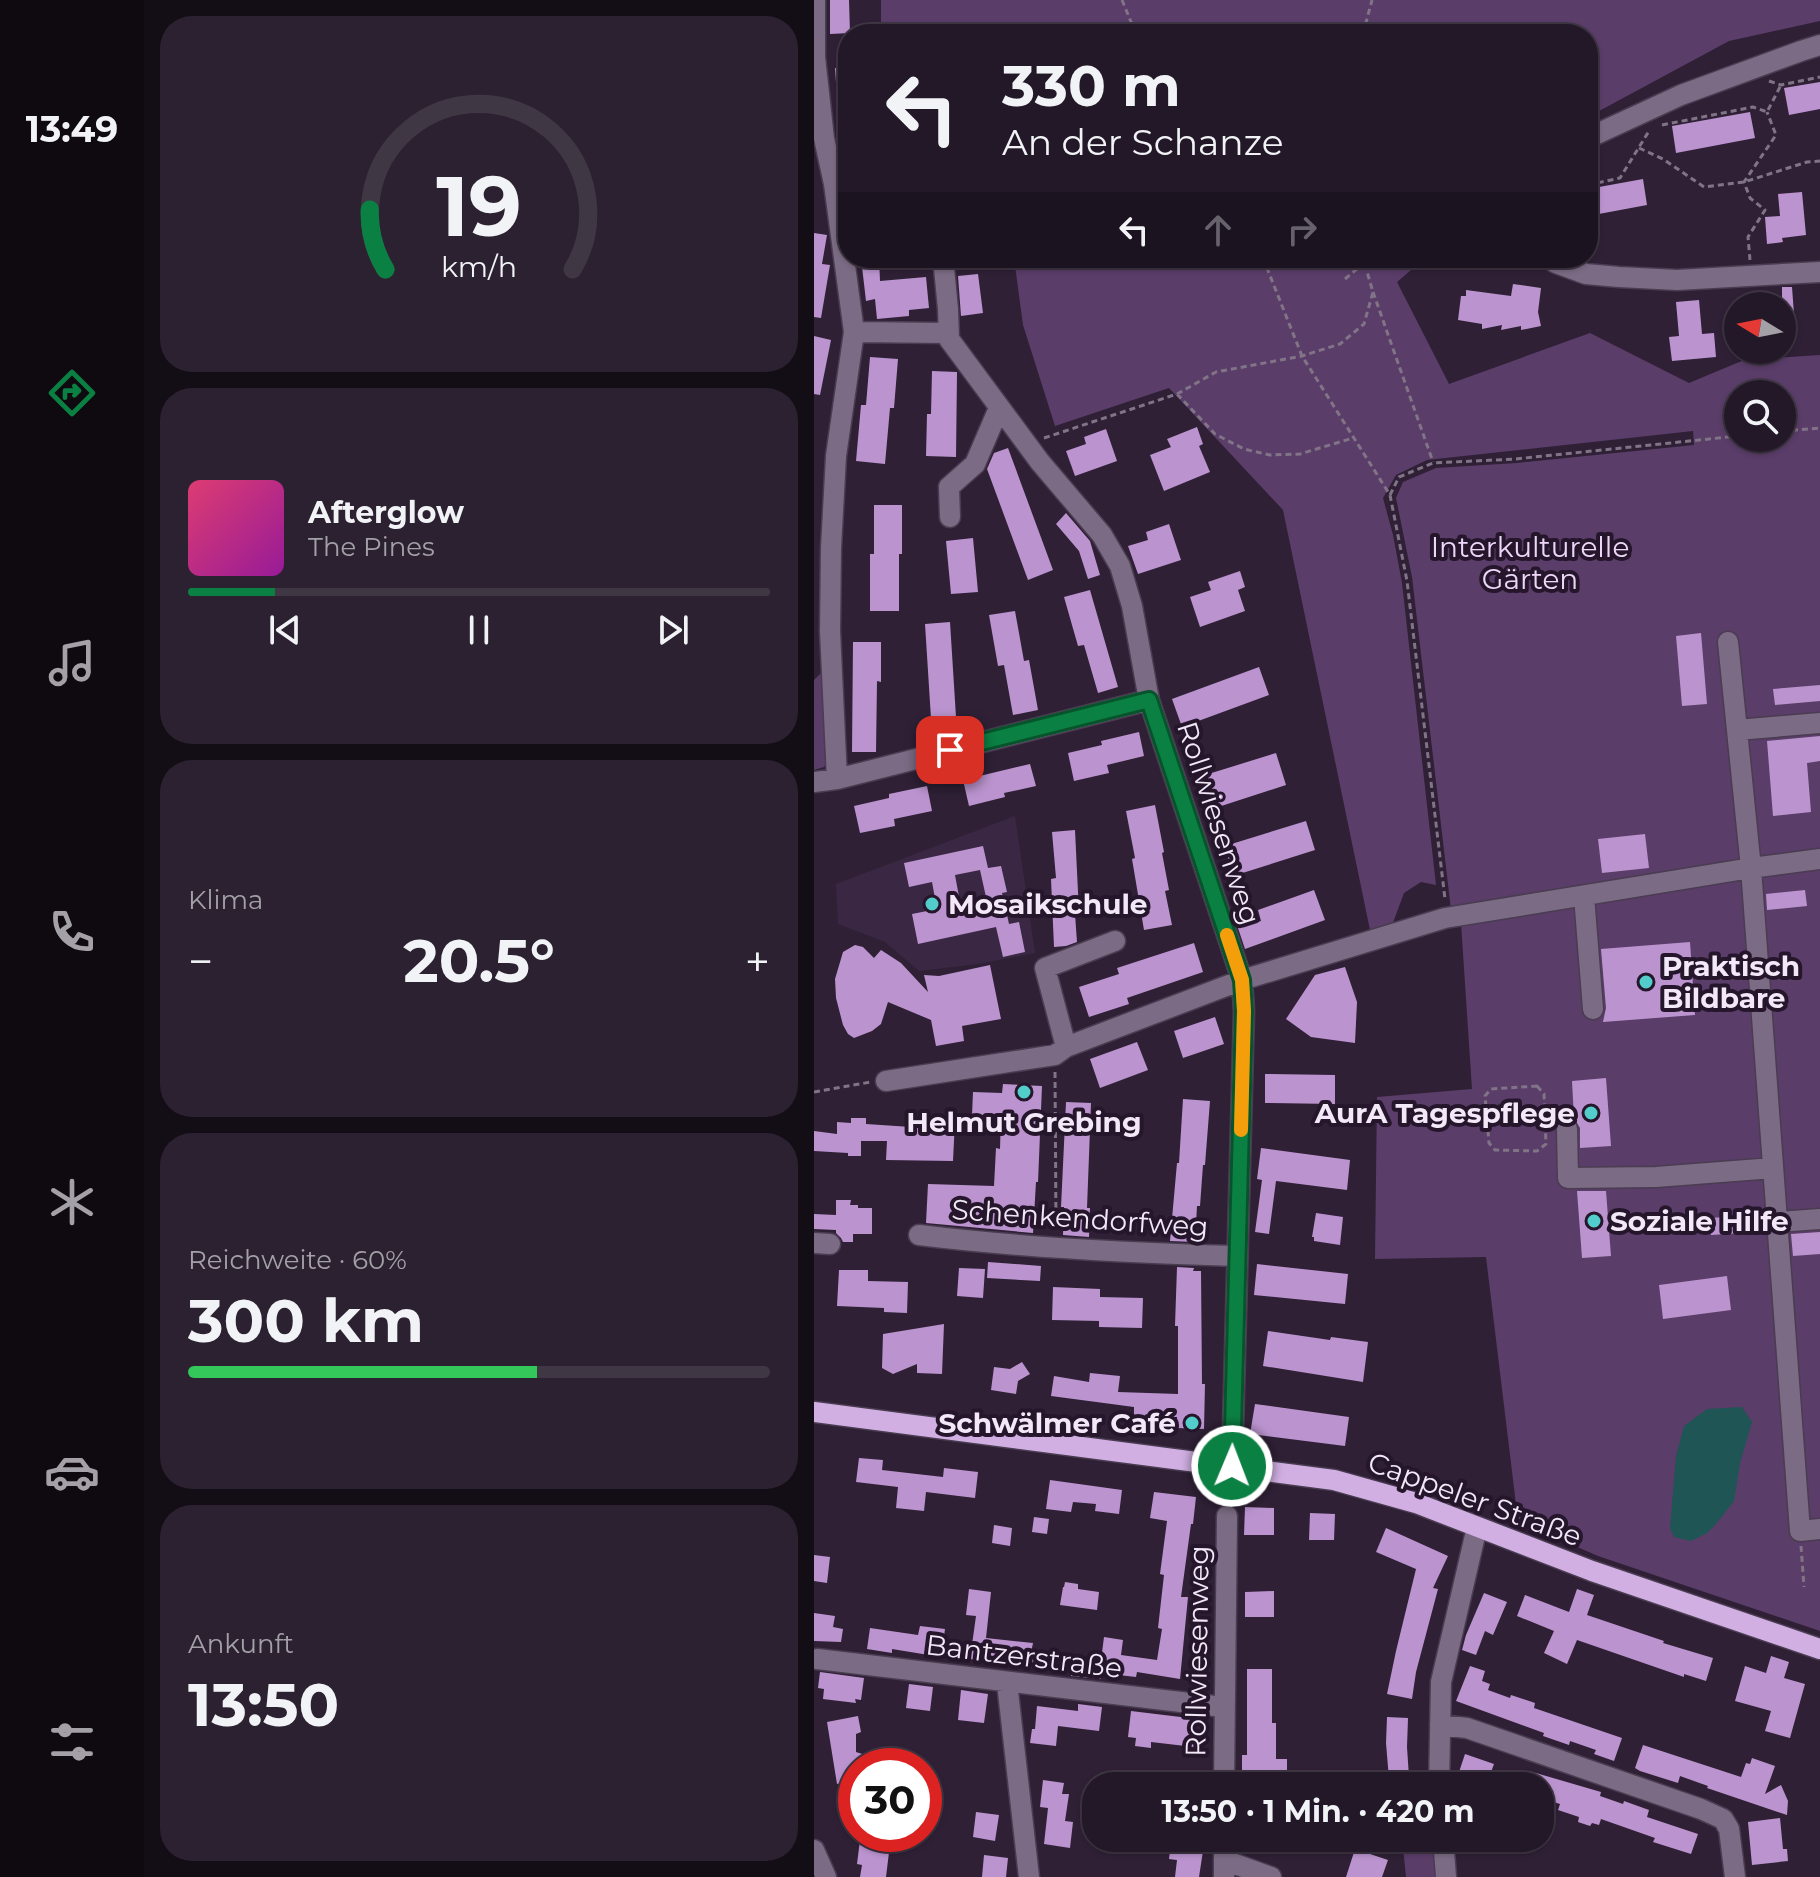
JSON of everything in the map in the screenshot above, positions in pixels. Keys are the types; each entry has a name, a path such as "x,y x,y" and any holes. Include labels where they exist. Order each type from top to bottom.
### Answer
{"main road":[{"name":"Cappeler Straße","path":"814,1412 1347,1483 1416,1503 1592,1571 1820,1649"}],"street":[{"path":"815,0 815,57 824,138 838,214"},
{"path":"1598,133 1681,95 1820,45"},
{"path":"837,779 830,631 831,548 836,456 854,332 845,268"},
{"path":"854,332 947,333 944,268"},
{"path":"1570,268 1586,274 1677,280 1820,272"},
{"name":"Rollwiesenweg","path":"947,333 953,346 1040,462 1102,535 1120,566 1132,606 1149,700 1242,980 1244,1011 1232,1466"},
{"path":"950,517 949,487 975,464 999,408"},
{"path":"1728,642 1751,868 1777,1222 1810,1530"},
{"path":"814,782 837,779 1149,700"},
{"path":"1737,730 1820,723"},
{"path":"886,1081 1060,1051 1242,980 1445,918 1820,859"},
{"path":"1584,896 1593,1009"},
{"path":"1060,1051 1045,968 1115,941"},
{"path":"1567,1129 1568,1178 1656,1177 1773,1168"},
{"path":"1777,1222 1820,1219"},
{"name":"Schenkendorfweg","path":"919,1235 1123,1253 1237,1256"},
{"name":"Rollwiesenweg","path":"1224,1772 1227,1516"},
{"path":"1439,1772 1441,1682 1477,1527"},
{"name":"Bantzerstraße","path":"817,1659 1223,1707"},
{"path":"1007,1683 1029,1877"},
{"path":"1440,1725 1467,1728 1723,1819 1729,1829 1735,1877"},
{"path":"814,1850 826,1877"},
{"path":"1444,1852 1446,1877"},
{"path":"1224,1868 1271,1877"}],"path":[{"path":"1122,0 1132,24"},
{"path":"1366,24 1372,0"},
{"path":"1764,80 1781,85 1820,77"},
{"path":"1744,182 1776,135 1767,112 1781,85"},
{"path":"1598,183 1620,178 1651,127 1753,107 1767,112"},
{"path":"1639,148 1663,159 1704,187 1744,182 1807,162 1820,161"},
{"path":"1744,182 1750,198 1765,210 1748,237"},
{"path":"1267,268 1302,356 1390,495 1407,581 1445,918"},
{"path":"1345,279 1359,268"},
{"path":"1365,268 1433,463"},
{"path":"1054,434 1177,394 1216,372 1302,356 1340,344 1364,324 1373,292"},
{"path":"1177,394 1215,434 1244,449 1270,455 1300,454 1353,438"},
{"path":"1796,430 1820,428"},
{"path":"1390,495 1399,477 1433,463 1515,459 1724,437"},
{"path":"1056,1248 1060,1051"},
{"path":"814,1092 854,1084"},
{"path":"1537,1086 1544,1094 1546,1144 1537,1151 1495,1150 1489,1143 1485,1096 1491,1089 1537,1086"},
{"path":"1225,1486 1227,1492"},
{"path":"1804,1587 1810,1530"}],"shaded area":[{"name":"Mosaikschule","path":"1015,816 1035,953 919,971 885,942 838,924 836,884"},
{"path":"1742,1407 1752,1422 1740,1463 1734,1501 1707,1533 1691,1541 1674,1537 1670,1528 1676,1456 1684,1426 1707,1409"}],"green space":[{"path":"881,0 1820,0 1820,21 1729,41 1598,112 1598,24 881,24"},
{"name":"Interkulturelle Gärten","path":"1015,268 1413,268 1397,282 1449,384 1590,333 1689,383 1734,364 1796,364 1796,357 1820,355 1820,1631 1598,1556 1518,1521 1486,1257 1375,1259 1377,1097 1472,1089 1460,908 1451,910 1412,577 1396,498 1403,482 1436,468 1694,445 1693,431 1427,460 1396,475 1383,498 1402,583 1436,885 1421,882 1404,893 1391,928 1370,930 1283,510 1169,388 1055,426 1023,325"},
{"path":"825,669 828,760 824,767 814,770 814,680"},
{"path":"1403,1852 1434,1852 1437,1877 1406,1877"}],"building":[{"path":"830,0 849,0 850,24 838,24 838,34 830,34"},
{"path":"835,68 838,68 838,112"},
{"path":"1820,82 1820,109 1789,115 1784,88"},
{"path":"1750,112 1755,138 1676,153 1672,126"},
{"path":"1643,179 1647,205 1598,214 1598,187"},
{"path":"1802,192 1806,235 1782,238 1783,242 1767,244 1765,217 1780,216 1778,194"},
{"path":"814,233 827,235 822,264 830,265 821,318 814,317"},
{"path":"862,268 879,268 880,281 926,277 929,308 909,310 909,316 877,319 875,299 866,301"},
{"path":"978,274 983,313 961,316 958,276"},
{"path":"1513,284 1541,288 1538,312 1541,326 1501,330 1502,325 1482,329 1482,324 1458,320 1461,296 1466,296 1466,290 1511,296"},
{"path":"1782,287 1792,287 1792,292 1782,292"},
{"path":"1699,300 1702,334 1714,333 1716,357 1672,361 1669,337 1679,336 1676,302"},
{"path":"814,336 831,340 820,395 814,394"},
{"path":"870,357 898,359 885,464 856,461 861,405 866,405"},
{"path":"932,371 957,372 956,457 926,456"},
{"path":"1197,427 1203,444 1199,446 1210,472 1164,491 1150,455 1171,447 1167,439"},
{"path":"1106,429 1117,461 1075,476 1066,451 1086,444 1084,437"},
{"path":"1008,448 1053,570 1028,580 987,469 994,453"},
{"path":"874,505 902,505 899,611 870,611"},
{"path":"1066,513 1090,541 1100,575 1088,579 1079,551 1056,524"},
{"path":"1169,524 1181,560 1138,574 1128,546 1148,540 1146,532"},
{"path":"973,538 978,592 951,594 946,541"},
{"path":"1240,571 1245,587 1238,590 1245,611 1200,627 1190,597 1211,590 1208,582"},
{"path":"1090,590 1118,687 1098,693 1084,645 1078,646 1064,597"},
{"path":"1015,611 1024,661 1029,660 1038,710 1013,715 1004,665 998,666 989,615"},
{"path":"950,622 957,733 932,734 925,624"},
{"path":"1701,633 1707,704 1682,706 1676,636"},
{"path":"853,642 881,642 876,752 852,752"},
{"path":"1259,667 1269,695 1182,727 1172,699"},
{"path":"1820,685 1820,701 1775,705 1773,689"},
{"path":"1139,732 1144,756 1107,765 1109,773 1074,781 1068,753"},
{"path":"1820,736 1820,761 1807,763 1811,812 1773,816 1767,741"},
{"path":"1276,753 1286,785 1212,809 1202,776"},
{"path":"1030,764 1036,786 1004,793 1005,797 969,806 963,780"},
{"path":"927,786 932,811 894,819 895,826 860,833 854,806"},
{"path":"1155,805 1172,925 1144,930 1126,811"},
{"path":"1306,821 1315,850 1233,876 1225,846"},
{"path":"1075,830 1079,913 1075,914 1077,942 1054,947 1051,879 1056,878 1052,832"},
{"path":"1645,834 1649,868 1602,873 1598,839"},
{"path":"983,846 988,868 1001,866 1007,892 1002,893 1009,924 1019,922 1025,952 1003,957 996,927 918,944 912,914 937,909 932,882 909,887 904,863","holes":["980,870 986,897 960,902 955,875"]},
{"path":"1314,890 1325,920 1245,949 1238,928 1261,921 1258,910"},
{"path":"1805,890 1807,906 1767,910 1766,894"},
{"name":"Praktisch Bildbare","path":"1690,942 1695,1015 1603,1022 1606,1008 1601,949"},
{"path":"1194,943 1203,972 1127,998 1129,1004 1089,1017 1079,987 1119,974 1117,968"},
{"path":"855,945 863,947 874,958 881,950 901,963 928,992 924,975 939,976 990,965 1001,1019 962,1026 964,1041 936,1046 931,1020 888,1002 881,1024 854,1038 843,1025 835,979 843,952"},
{"path":"1345,967 1357,1002 1355,1043 1311,1037 1286,1019 1315,975"},
{"path":"1215,1017 1224,1044 1183,1058 1174,1031"},
{"path":"1137,1042 1148,1070 1100,1088 1090,1059"},
{"path":"1265,1074 1335,1075 1335,1104 1265,1103"},
{"name":"AurA Tagespflege","path":"1606,1078 1611,1146 1580,1148 1580,1128 1574,1118 1572,1081"},
{"path":"1003,1084 1042,1086 1033,1233 926,1223 928,1184 994,1186 1001,1116 972,1115 973,1092 1002,1093"},
{"path":"1183,1099 1210,1101 1195,1242 1170,1241"},
{"path":"1066,1102 1091,1103 1087,1208 1090,1208 1089,1237 1063,1235 1064,1207 1061,1207"},
{"path":"851,1118 866,1118 866,1124 926,1128 926,1119 955,1120 953,1161 886,1160 887,1141 861,1141 861,1156 814,1151 814,1131 837,1134 837,1122 851,1123"},
{"path":"1261,1148 1350,1160 1347,1190 1276,1181 1269,1234 1255,1232 1262,1180 1257,1179"},
{"name":"Soziale Hilfe","path":"1577,1191 1606,1191 1611,1256 1582,1258"},
{"path":"836,1200 851,1200 850,1205 872,1208 872,1234 853,1234 853,1242 843,1242 836,1230 814,1229 814,1214 836,1215"},
{"path":"1316,1213 1343,1217 1340,1245 1314,1241"},
{"path":"1741,1216 1742,1233 1711,1235 1710,1218"},
{"path":"1820,1232 1820,1254 1793,1256 1791,1234"},
{"path":"988,1262 1041,1266 1040,1281 987,1278"},
{"path":"1257,1264 1348,1274 1345,1304 1254,1295"},
{"path":"1177,1267 1201,1271 1204,1429 1177,1428 1177,1417 1134,1416 1134,1407 1051,1396 1054,1376 1089,1382 1090,1373 1120,1376 1118,1392 1178,1394 1178,1326 1175,1326"},
{"path":"959,1268 985,1269 983,1298 957,1296"},
{"path":"839,1270 868,1270 868,1281 908,1282 907,1313 884,1312 884,1308 837,1306"},
{"path":"1727,1276 1731,1310 1663,1319 1659,1285"},
{"path":"1053,1287 1100,1289 1100,1297 1143,1298 1142,1328 1099,1327 1099,1321 1052,1320"},
{"path":"944,1324 942,1374 917,1373 917,1364 893,1374 882,1368 883,1334"},
{"path":"1268,1331 1368,1342 1363,1382 1263,1366"},
{"path":"1022,1362 1030,1374 1018,1381 1016,1394 991,1390 994,1367 1010,1369"},
{"path":"1255,1404 1349,1417 1345,1446 1250,1434"},
{"path":"859,1458 883,1460 882,1470 943,1477 944,1468 978,1472 975,1498 926,1492 924,1511 896,1508 898,1487 856,1482"},
{"path":"1050,1480 1122,1490 1119,1514 1095,1511 1096,1504 1073,1502 1071,1512 1046,1509"},
{"path":"1154,1492 1196,1497 1181,1597 1188,1597 1180,1679 1137,1672 1136,1677 1101,1673 1101,1679 1071,1676 1072,1665 1100,1668 1104,1637 1123,1640 1121,1655 1157,1660 1162,1629 1158,1628 1164,1575 1160,1574 1167,1521 1150,1518"},
{"path":"1245,1507 1274,1508 1274,1535 1244,1535"},
{"path":"1310,1513 1335,1514 1334,1540 1309,1540"},
{"path":"1034,1517 1049,1519 1047,1534 1032,1532"},
{"path":"994,1525 1012,1528 1010,1546 992,1543"},
{"path":"1386,1528 1448,1556 1433,1588 1438,1589 1412,1699 1387,1694 1416,1569 1376,1552"},
{"path":"814,1555 830,1557 827,1583 814,1581"},
{"path":"1065,1582 1078,1584 1078,1589 1099,1592 1097,1610 1060,1605"},
{"path":"969,1589 991,1592 986,1638 1033,1643 1031,1653 1041,1655 1040,1669 970,1659 976,1616 966,1615"},
{"path":"1577,1589 1594,1595 1587,1615 1713,1658 1706,1681 1684,1674 1684,1677 1577,1640 1567,1664 1544,1653 1554,1631 1517,1616 1525,1595 1569,1612"},
{"path":"1274,1591 1274,1617 1245,1617 1245,1592"},
{"path":"1484,1593 1507,1602 1493,1635 1485,1631 1476,1655 1462,1650"},
{"path":"814,1613 835,1616 833,1627 843,1629 841,1642 814,1641"},
{"path":"920,1626 945,1629 941,1657 892,1649 892,1653 867,1649 870,1628 918,1635"},
{"path":"1771,1656 1789,1662 1784,1678 1805,1684 1790,1738 1765,1731 1771,1711 1735,1701 1745,1666 1766,1673"},
{"path":"1470,1666 1485,1671 1482,1681 1490,1684 1488,1690 1535,1703 1534,1708 1622,1738 1614,1761 1594,1754 1596,1750 1543,1736 1544,1733 1456,1701"},
{"path":"1247,1669 1272,1669 1276,1759 1287,1759 1287,1772 1242,1772 1242,1755 1247,1755"},
{"path":"820,1672 864,1678 861,1700 855,1699 856,1703 823,1699 824,1689 818,1688"},
{"path":"909,1684 933,1687 930,1711 906,1708"},
{"path":"961,1690 988,1694 984,1723 958,1720"},
{"path":"1078,1704 1102,1707 1099,1731 1058,1726 1056,1746 1030,1743 1037,1706 1078,1711"},
{"path":"1131,1711 1197,1719 1194,1747 1151,1742 1151,1748 1135,1746 1136,1738 1128,1737"},
{"path":"858,1716 861,1732 856,1734 856,1748 838,1748 837,1784 827,1722"},
{"path":"1387,1717 1408,1718 1409,1772 1388,1772"},
{"path":"1643,1745 1741,1777 1746,1763 1750,1764 1752,1758 1775,1766 1765,1794 1781,1785 1788,1801 1787,1815 1680,1776 1678,1783 1640,1771 1635,1768"},
{"path":"1465,1754 1494,1764 1491,1772 1459,1772"},
{"path":"1554,1778 1601,1792 1600,1796 1623,1804 1624,1801 1649,1810 1647,1817 1698,1834 1691,1854 1653,1842 1655,1838 1601,1819 1599,1825 1578,1822 1579,1817 1558,1810 1560,1804 1554,1802"},
{"path":"1043,1780 1064,1783 1062,1794 1069,1794 1065,1821 1073,1822 1070,1848 1044,1844 1048,1808 1040,1807"},
{"path":"976,1812 999,1815 995,1841 973,1837"},
{"path":"1780,1818 1783,1849 1787,1849 1788,1861 1752,1865 1748,1822"},
{"path":"858,1852 889,1852 886,1877 860,1877 862,1865 857,1864"},
{"path":"1170,1852 1203,1852 1199,1877 1175,1877 1177,1860 1169,1859"},
{"path":"1354,1852 1388,1860 1382,1877 1346,1877"},
{"path":"984,1855 1008,1858 1006,1877 982,1877"}],"slow traffic":[{"path":"1227,935 1242,980 1241,1130"}],"place":[{"name":"Mosaikschule","path":"932,904"},
{"name":"Praktisch Bildbare","path":"1646,982"},
{"name":"Helmut Grebing","path":"1024,1092"},
{"name":"AurA Tagespflege","path":"1591,1113"},
{"name":"Soziale Hilfe","path":"1594,1221"},
{"name":"Schwälmer Café","path":"1192,1423"}],"route":[{"path":"950,750 1149,700 1242,980 1244,1011 1232,1466"}]}
